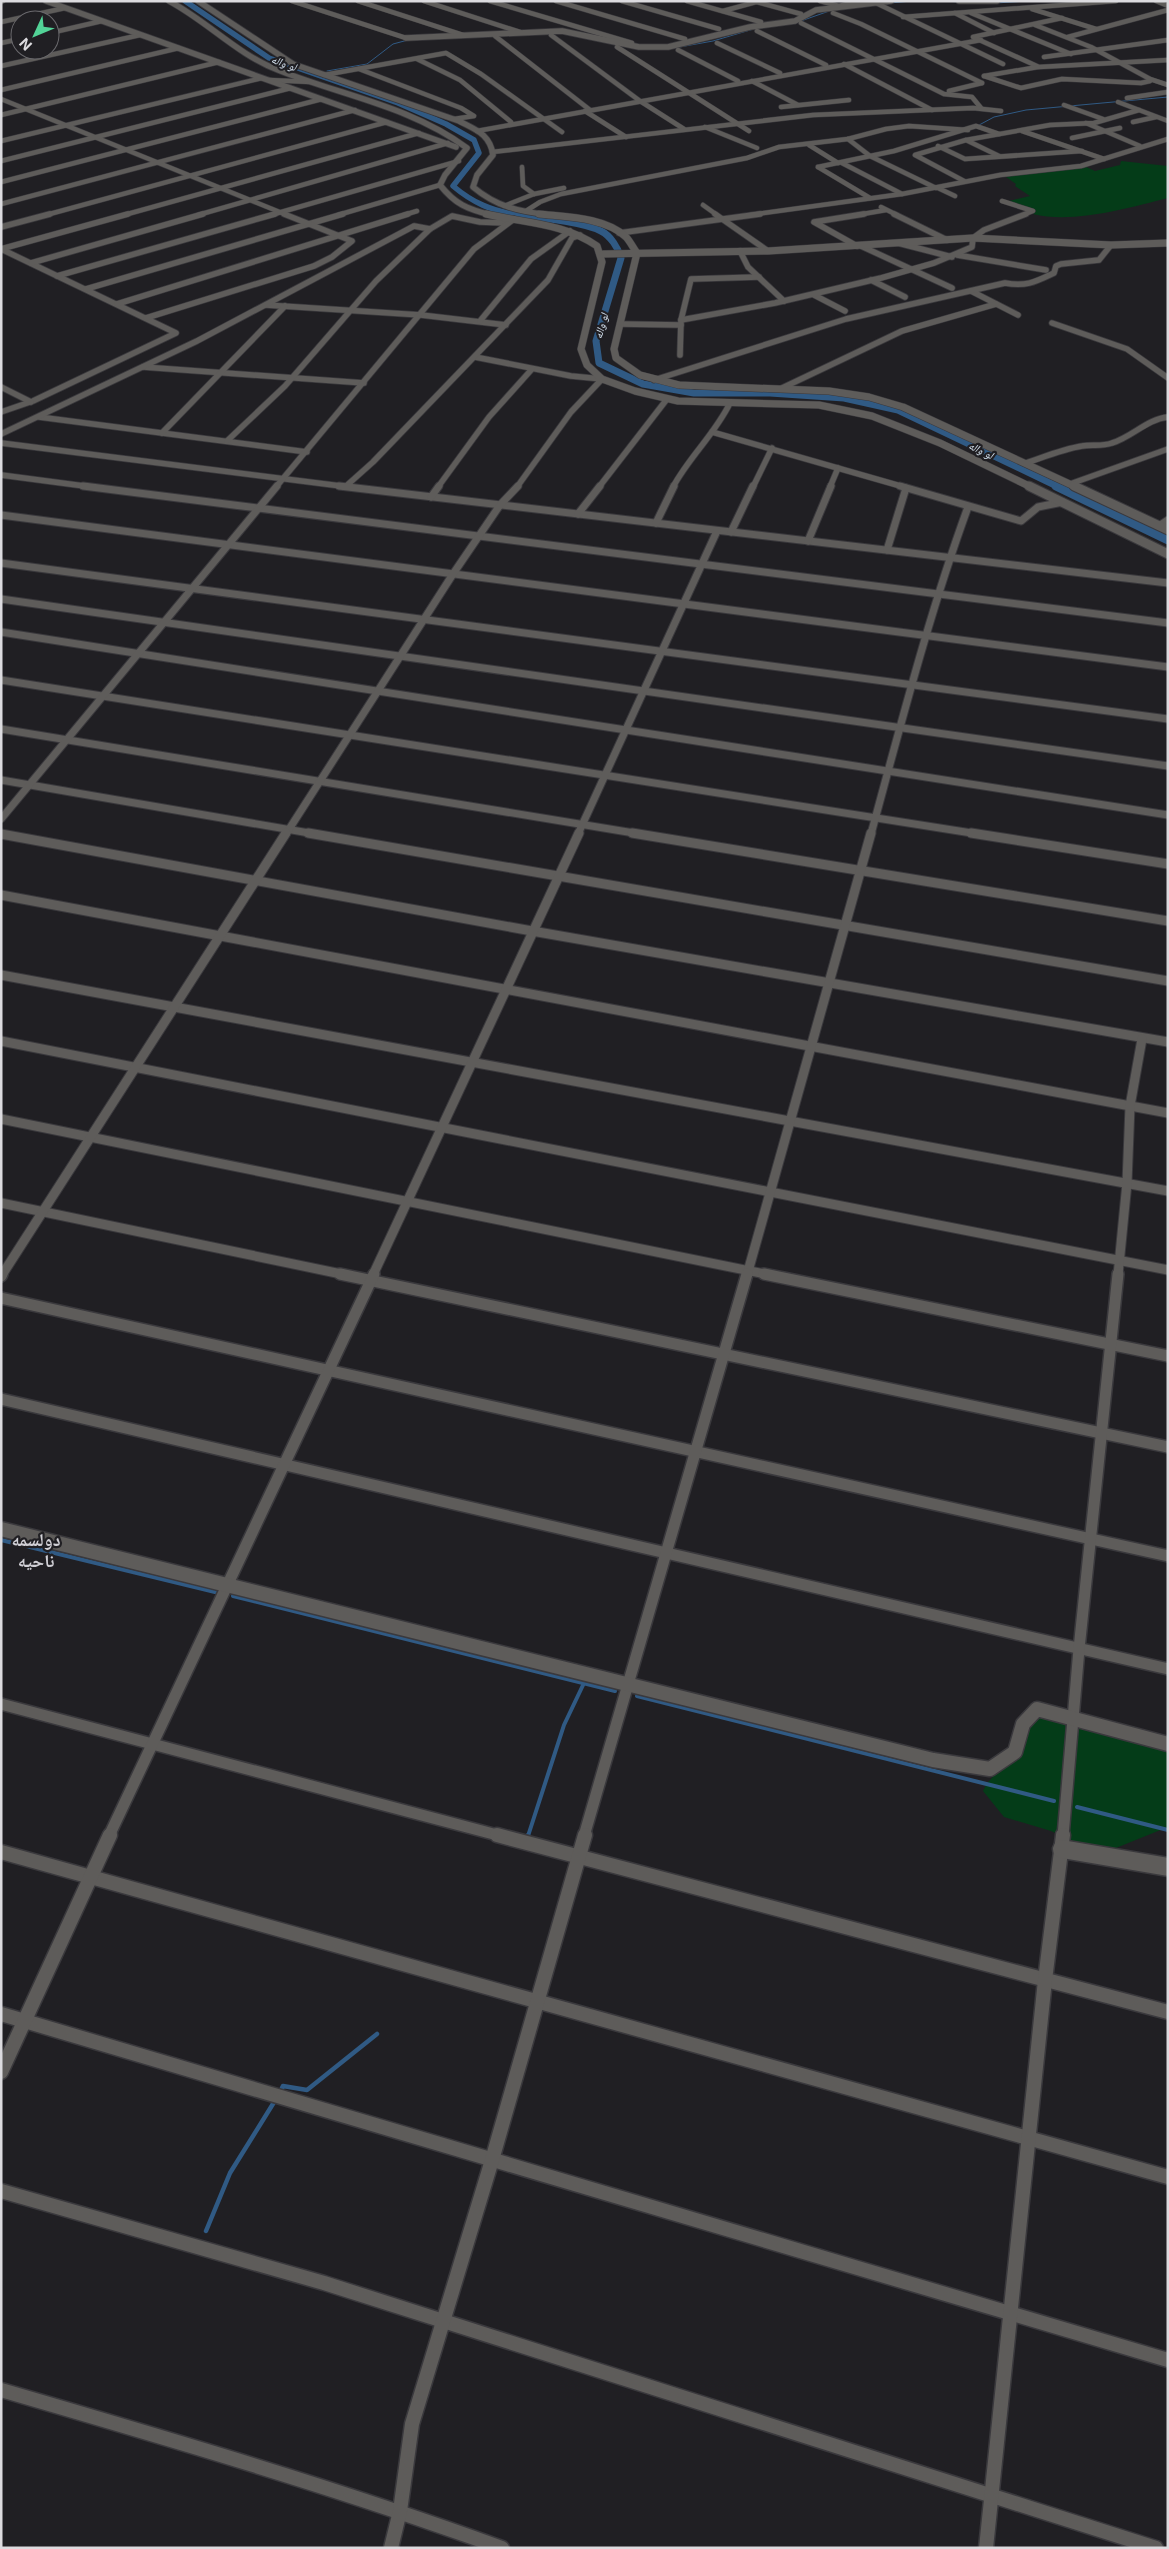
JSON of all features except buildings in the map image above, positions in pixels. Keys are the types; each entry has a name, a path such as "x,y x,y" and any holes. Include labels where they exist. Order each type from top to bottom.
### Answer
{"street":[{"path":"46,1 466,151"},
{"path":"169,1 193,13 258,60 277,70 419,120 449,135 467,148 466,151"},
{"path":"198,1 294,64 454,119 475,130 491,144 493,155 477,175 473,187 479,195 504,206 605,225 633,244 633,253 614,349 616,358 640,375 679,385 837,392 869,397 903,406 1168,530"},
{"path":"292,1 406,38 562,31 639,47 668,47 696,42 750,27 795,21 816,10 858,1"},
{"path":"358,1 463,34"},
{"path":"424,1 520,32"},
{"path":"490,1 632,43"},
{"path":"556,1 685,39"},
{"path":"622,1 719,29"},
{"path":"687,1 760,22"},
{"path":"820,1 839,6 891,1"},
{"path":"959,1 997,1"},
{"path":"903,17 1116,1"},
{"path":"1156,1 1168,6"},
{"path":"722,11 755,2 801,14"},
{"path":"1104,2 1115,7"},
{"path":"876,3 1003,64"},
{"path":"1048,6 1065,11"},
{"path":"1,22 65,8"},
{"path":"1026,8 1096,28"},
{"path":"1068,37 1106,25 1168,10"},
{"path":"970,12 1071,54"},
{"path":"833,13 982,83 942,93"},
{"path":"954,14 994,33"},
{"path":"957,42 1062,18"},
{"path":"60,30 102,21"},
{"path":"1098,22 1106,25"},
{"path":"801,23 942,93 972,97 981,108"},
{"path":"1035,25 1098,50 1149,80 1168,85"},
{"path":"757,31 826,65"},
{"path":"1,66 140,34"},
{"path":"551,34 639,100 684,129"},
{"path":"495,36 588,110 626,137"},
{"path":"974,37 1038,68 1045,74"},
{"path":"687,91 752,81 957,42 981,40"},
{"path":"1044,57 1168,40"},
{"path":"718,43 780,73"},
{"path":"617,47 749,131"},
{"path":"1,90 179,48"},
{"path":"678,50 738,81"},
{"path":"324,75 446,53 481,74 539,118 562,132"},
{"path":"475,130 780,73 872,58"},
{"path":"417,59 455,77 511,122"},
{"path":"973,78 1038,68 1168,60"},
{"path":"1,115 219,62"},
{"path":"844,64 932,110"},
{"path":"358,69 461,108 474,116 454,119"},
{"path":"984,76 1021,88 1058,80 1141,83 1168,78"},
{"path":"1051,76 1058,80"},
{"path":"1,141 262,78"},
{"path":"269,80 276,79 296,84 311,82"},
{"path":"752,81 798,105"},
{"path":"1,161 291,88"},
{"path":"1127,98 1168,92"},
{"path":"1,99 352,241 351,244 324,262 146,318"},
{"path":"1,182 322,99"},
{"path":"781,107 849,100"},
{"path":"1118,102 1166,120"},
{"path":"1064,105 1103,119"},
{"path":"790,106 806,116"},
{"path":"492,152 806,116 981,108 1001,111"},
{"path":"1,204 355,110"},
{"path":"964,181 915,155 938,146 966,140 1020,130 1085,122 1094,123 1139,110"},
{"path":"1133,122 1156,117"},
{"path":"475,130 539,118"},
{"path":"1,227 387,122"},
{"path":"1085,122 1103,132 1140,146"},
{"path":"526,211 540,202 561,194 748,158 779,147 848,139 886,129 909,126 968,130"},
{"path":"947,240 886,210 818,166 873,157 968,130 976,126 1001,134"},
{"path":"704,127 757,148"},
{"path":"1072,138 1120,128"},
{"path":"1020,130 1104,159"},
{"path":"1,249 420,133"},
{"path":"446,143 449,135"},
{"path":"848,139 873,157 955,196"},
{"path":"619,233 902,194 964,181 1057,170 1104,159 1140,146 1168,139"},
{"path":"966,140 1002,157"},
{"path":"31,263 446,143"},
{"path":"809,144 840,163 902,194"},
{"path":"504,206 534,194 771,146"},
{"path":"938,146 966,159 1082,151"},
{"path":"86,289 440,185 445,175 466,151"},
{"path":"57,276 458,161"},
{"path":"522,168 523,186 534,194"},
{"path":"440,185 454,200 473,210 570,231 598,245 605,254"},
{"path":"620,324 681,323 814,295 913,270 955,256 972,247 974,238 984,230 1033,211 1002,201"},
{"path":"703,204 768,250"},
{"path":"886,210 814,222 859,246 952,288"},
{"path":"117,304 417,211"},
{"path":"227,441 292,378 349,311 415,241 430,229 452,216 480,222 506,223"},
{"path":"1,819 474,249 506,223 514,219"},
{"path":"1,434 142,367 265,305 414,226 430,229"},
{"path":"480,321 516,275 550,242 570,231"},
{"path":"345,487 373,462 548,280 572,238 580,235"},
{"path":"605,254 768,250 974,238 1111,245 1168,243"},
{"path":"898,243 955,256 1046,270"},
{"path":"654,380 846,319 915,306 1005,283 1021,286 1029,284 1054,273 1056,266 1061,263 1092,262 1102,259 1111,245"},
{"path":"1,249 176,333 31,402 1,412"},
{"path":"740,251 748,266 784,301"},
{"path":"602,379 587,365 581,349 605,254"},
{"path":"680,355 681,323 691,279 760,277"},
{"path":"871,280 905,297"},
{"path":"970,291 1018,315"},
{"path":"814,295 844,311"},
{"path":"780,389 902,331 996,304"},
{"path":"265,305 421,315 506,325"},
{"path":"162,433 285,306"},
{"path":"1052,323 1127,349 1168,378"},
{"path":"475,357 532,369 602,379 635,391 667,399 730,403 819,405 872,416 914,431 1168,554"},
{"path":"142,367 364,383"},
{"path":"431,497 489,417 532,369"},
{"path":"1,1276 453,574 500,505 510,497 571,412 602,379"},
{"path":"1,387 31,402"},
{"path":"578,514 667,399"},
{"path":"656,523 674,486 695,451 712,432 730,403"},
{"path":"38,417 307,452"},
{"path":"1026,463 1069,448 1085,445 1099,447 1114,443 1159,418 1168,417"},
{"path":"712,432 1021,522 1038,507 1063,502"},
{"path":"1,443 283,480 1168,583"},
{"path":"731,532 772,448"},
{"path":"1070,484 1168,449"},
{"path":"808,541 838,468"},
{"path":"1,475 258,510 1168,623"},
{"path":"887,550 906,488"},
{"path":"391,2548 400,2511 412,2424 492,2160 580,1857 665,1553 772,1192 862,871 874,819 890,772 926,635 949,558 968,506"},
{"path":"1,515 1168,667"},
{"path":"1159,526 1168,520"},
{"path":"1,2072 408,1202 581,824 703,565 717,531"},
{"path":"1,562 1168,718"},
{"path":"1,599 1168,766"},
{"path":"1,632 1168,815"},
{"path":"1,680 603,777 1168,864"},
{"path":"1,729 1168,921"},
{"path":"1,780 1168,981"},
{"path":"1,834 532,931 1142,1039 1168,1042"},
{"path":"1,895 1168,1113"},
{"path":"1,975 1168,1191"},
{"path":"986,2548 1045,1980 1062,1849 1079,1649 1120,1260 1127,1183 1130,1106 1142,1039"},
{"path":"1,1041 1168,1270"},
{"path":"1,1119 1168,1356"},
{"path":"1,1202 1168,1447"},
{"path":"1,1298 1168,1556"},
{"path":"1,1399 1168,1669"},
{"path":"1,1529 932,1760 990,1770 1015,1752 1023,1724 1037,1709 1073,1717 1168,1744"},
{"path":"1,1704 1168,2012"},
{"path":"1062,1849 1168,1868"},
{"path":"1,1852 1168,2177"},
{"path":"1,2014 1168,2360"},
{"path":"1,2191 324,2283 1156,2548"},
{"path":"1,2390 159,2436 400,2511 502,2548"}],"green space":[{"path":"1121,161 1168,166 1168,198 1100,213 1065,217 1033,214 1036,211 1009,201 1030,196 1015,186 1016,184 1006,177 1008,176 1084,166 1095,171 1120,165"},
{"path":"1042,1715 1168,1751 1168,1827 1101,1854 1051,1831 1004,1817 983,1791 1024,1734"}],"waterway":[{"name":"لو واله","path":"185,1 269,58 398,103 446,124 474,140 479,153 453,186 483,205 518,215"},
{"path":"890,3 912,1"},
{"path":"946,1 960,2"},
{"path":"996,3 1027,1"},
{"path":"798,22 835,9"},
{"path":"674,48 713,41 757,28"},
{"path":"327,71 367,64 393,44 408,40"},
{"path":"968,131 994,117 1026,110 1168,97"},
{"name":"لو واله","path":"513,211 515,215"},
{"name":"لو واله","path":"509,214 556,220 592,228 605,233 616,246 621,258 596,341 599,363 643,384 694,393 770,393 844,398 898,410 1059,487"},
{"name":"لو واله","path":"1056,486 1168,540"},
{"path":"1,1540 215,1592"},
{"path":"233,1596 584,1683"},
{"path":"528,1836 564,1725 584,1683"},
{"path":"584,1683 615,1691"},
{"path":"637,1696 1054,1801"},
{"path":"1077,1807 1168,1830"},
{"path":"280,2092 283,2086 307,2090 377,2034"},
{"path":"206,2231 230,2173 276,2099"}],"district":[{"name":"دولسمه ناحیه","path":"36,1549"}]}
